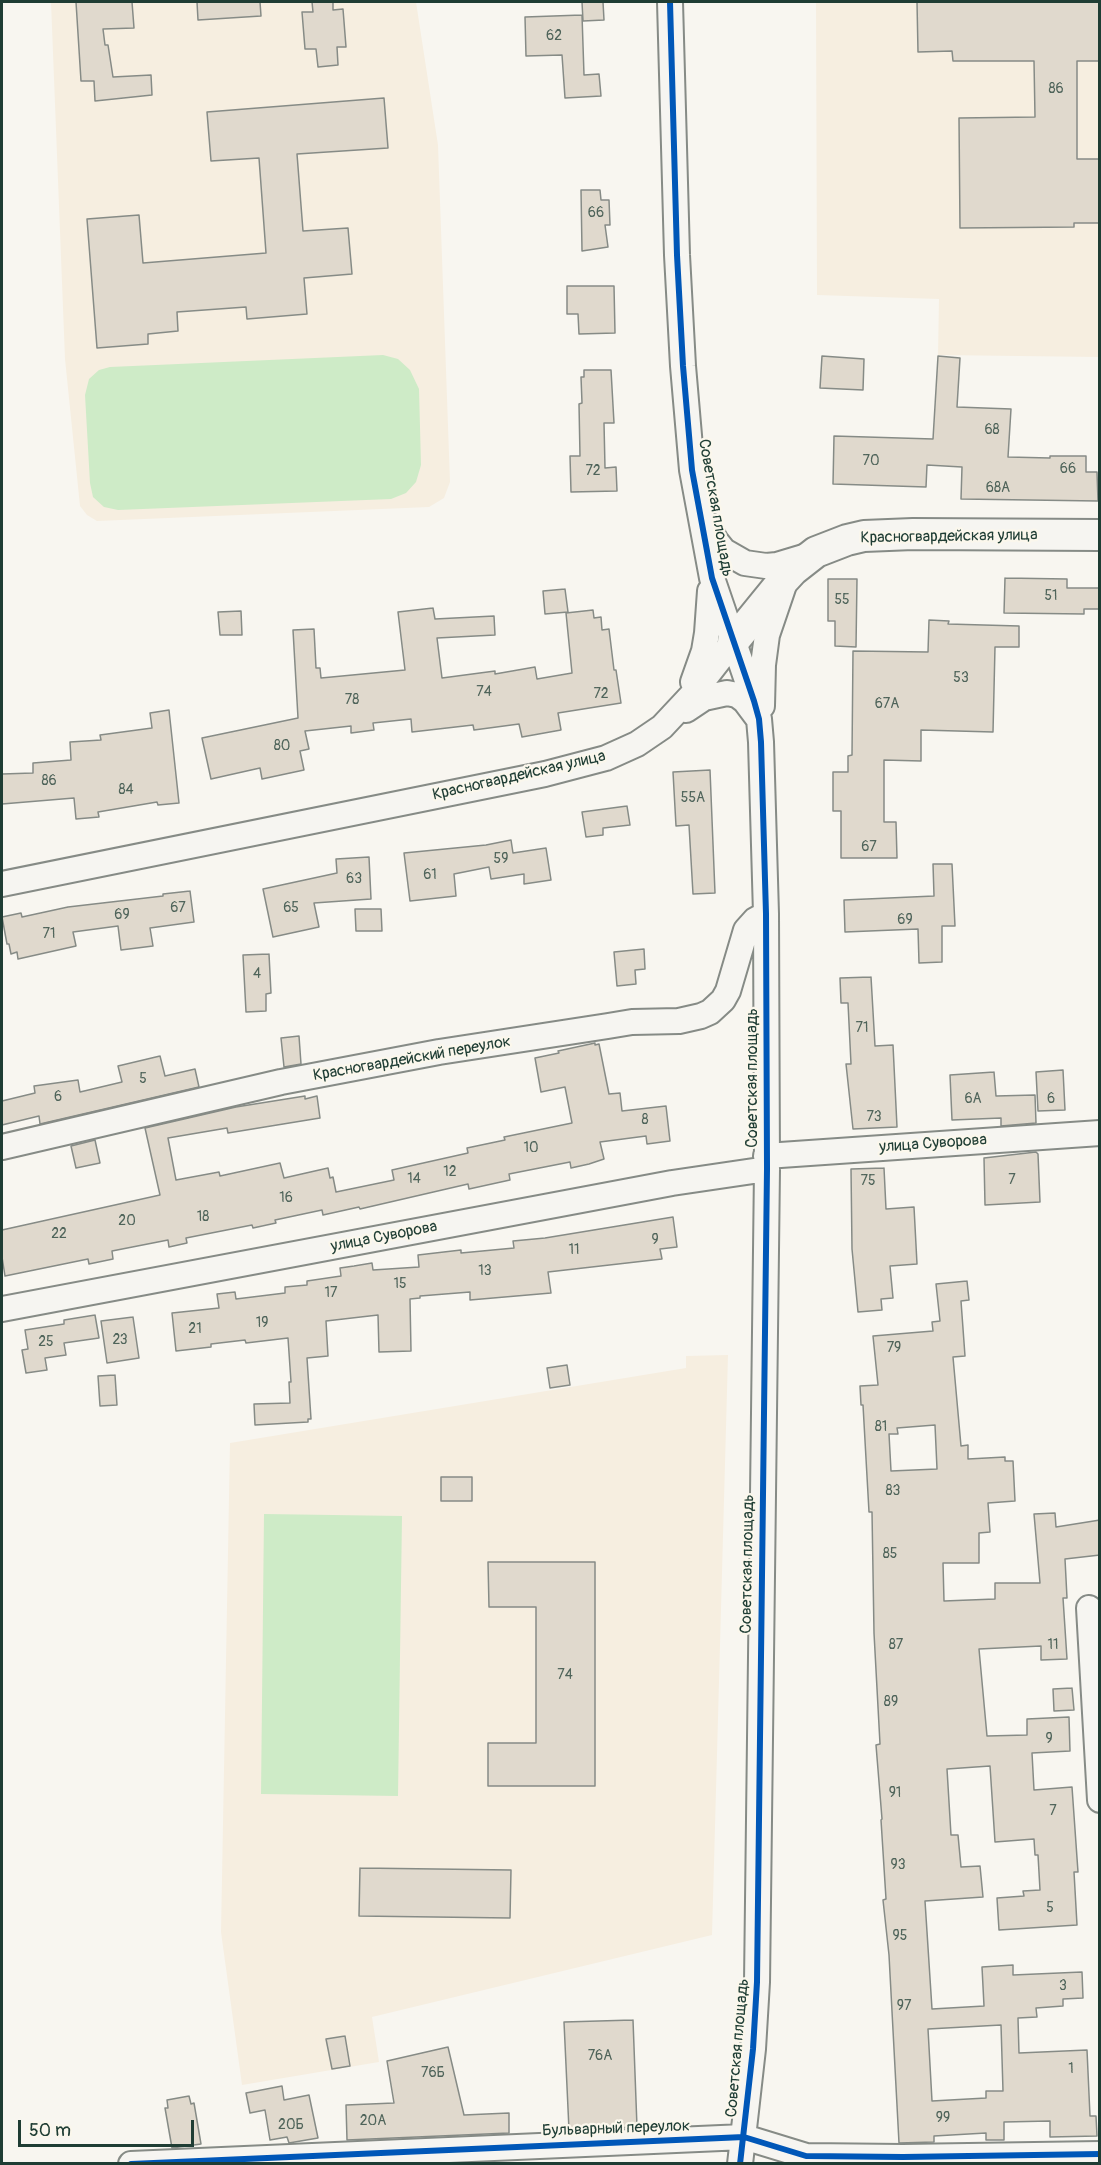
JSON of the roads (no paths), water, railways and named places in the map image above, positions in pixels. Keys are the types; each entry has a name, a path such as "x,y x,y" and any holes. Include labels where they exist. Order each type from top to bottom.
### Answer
{"main road":[{"name":"Красногвардейская улица","path":"733,642 793,570 816,552 847,540 884,535 1100,536"}],"street":[{"name":"Советская площадь","path":"670,2 677,255 686,406 696,493 712,578 760,730 766,914 766,1163 757,1982 753,2049 740,2163"},
{"path":"696,493 702,514 716,541 734,558 745,563 766,566 816,552"},
{"path":"669,720 693,681 704,651 710,599 706,549"},
{"path":"760,730 767,635 777,600 793,570"},
{"name":"Красногвардейская улица","path":"2,884 579,766 624,751 651,736 669,720 733,642"},
{"path":"669,720 704,698 727,693 737,695 745,701 760,730"},
{"name":"Красногвардейский переулок","path":"2,1146 281,1082 439,1052 632,1022 679,1021 701,1016 710,1012 723,1000 728,991 746,930 755,920 766,914"},
{"name":"улица Суворова","path":"2,1309 672,1183 766,1163 1100,1132"},
{"path":"1089,1608 1100,1800"},
{"name":"Бульварный переулок","path":"131,2163 744,2137 806,2156 1100,2154"}]}
